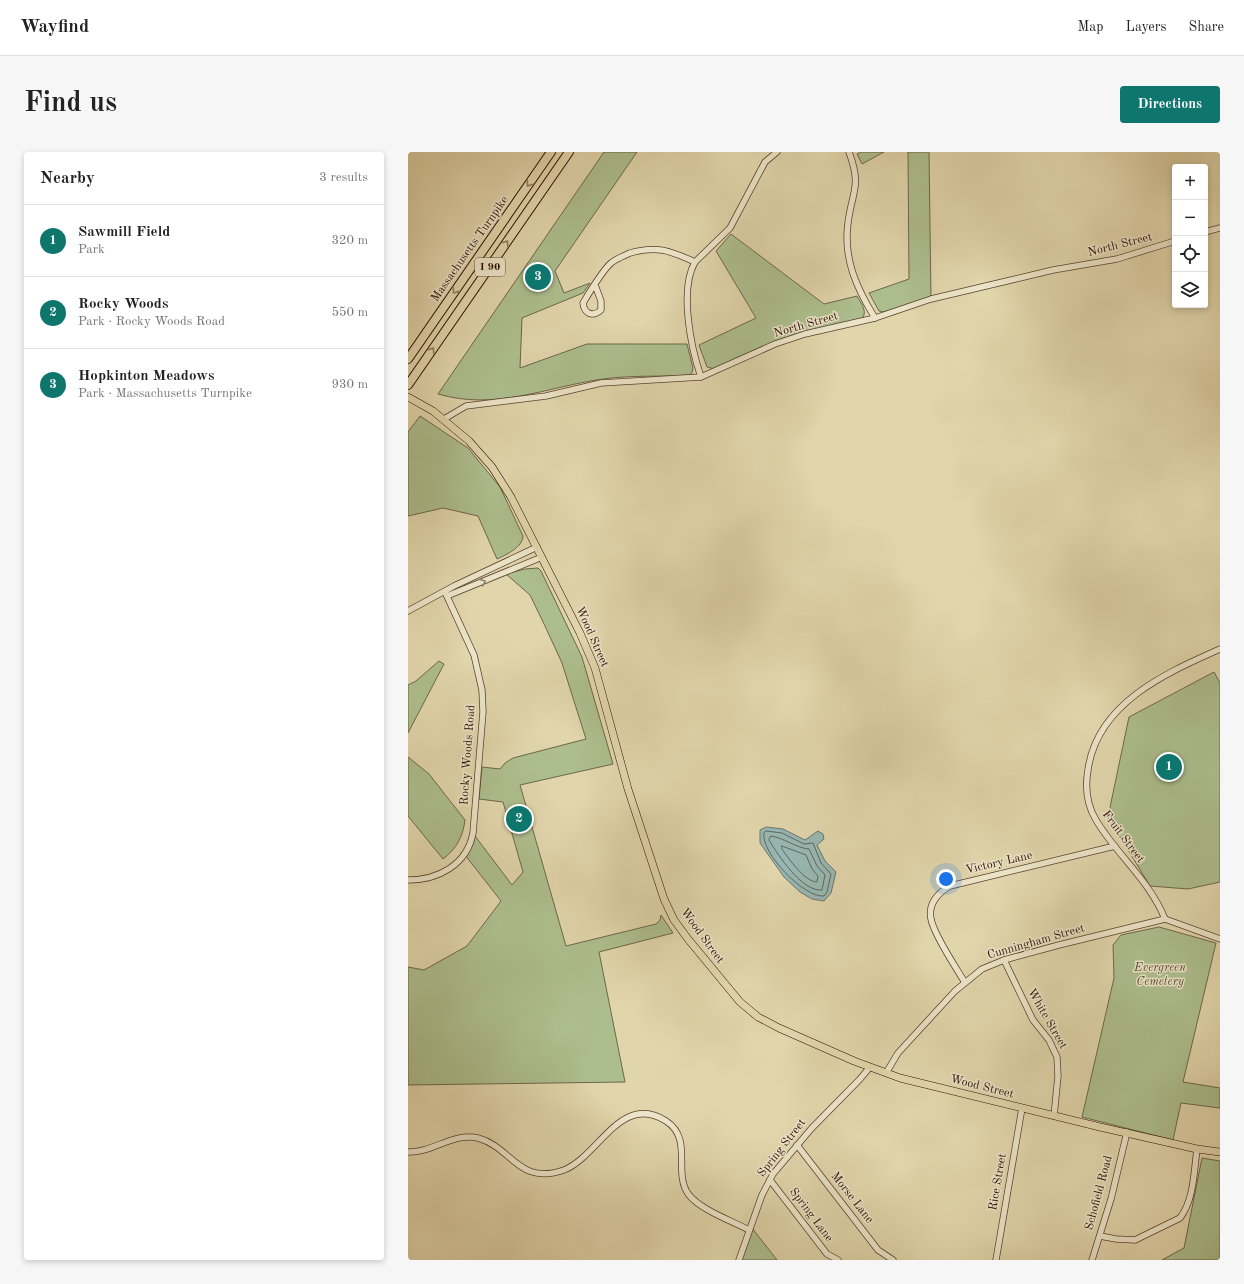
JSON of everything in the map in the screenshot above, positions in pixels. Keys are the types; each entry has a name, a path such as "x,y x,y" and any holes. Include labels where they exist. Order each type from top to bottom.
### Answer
{"highway":[{"name":"Massachusetts Turnpike","path":"408,359 551,152"},
{"name":"I 90","path":"409,383 569,152"}],"main road":[{"name":"Wood Street","path":"408,397 444,419 469,441 492,467 511,497 580,633 595,668 628,789 650,860 674,920 724,985 740,1002 758,1017 779,1028 886,1073 920,1083 1054,1116 1197,1149 1220,1152"}],"street":[{"path":"701,378 691,346 688,280 695,262 730,228 765,162 778,152"},
{"path":"849,152 856,175 856,186 848,224 848,258 856,282 875,318"},
{"path":"1208,231 1220,228"},
{"name":"North Street","path":"444,419 466,406 546,396 601,383 701,378 775,344 805,334 875,318 931,299 1053,270 1117,259 1172,242"},
{"path":"595,285 601,301 600,310 593,314 584,310 583,303 595,285 610,263 620,257 644,249 672,251 695,262"},
{"path":"446,594 537,547"},
{"path":"408,611 446,594 542,557"},
{"name":"Rocky Woods Road","path":"408,880 431,878 449,869 465,854 471,845 473,833 483,712 482,690 474,655 446,594"},
{"name":"Fruit Street","path":"1165,919 1152,895 1095,819 1090,810 1087,793 1088,766 1099,738 1117,712 1138,693 1170,671 1220,649"},
{"name":"Victory Lane","path":"964,981 931,919 934,899 938,894 950,886 1115,846"},
{"path":"1165,919 1220,939"},
{"name":"Cunningham Street","path":"886,1073 898,1053 964,981 982,969 1004,960 1165,919"},
{"name":"White Street","path":"1004,960 1034,1020 1049,1040 1057,1057 1058,1076 1054,1116"},
{"name":"Spring Street","path":"739,1260 749,1230 770,1180 797,1145 870,1067"},
{"name":"Rice Street","path":"996,1260 1022,1108"},
{"path":"408,1152 418,1152 462,1138 474,1137 489,1142 522,1168 534,1172 549,1173 564,1169 578,1162 627,1117 642,1113 653,1115 667,1121 678,1133 682,1148 684,1183 690,1196 699,1204 749,1230"},
{"name":"Schofield Road","path":"1092,1260 1111,1199 1127,1132"},
{"name":"Morse Lane","path":"797,1145 878,1250 893,1260"},
{"path":"1100,1236 1135,1240 1180,1218 1186,1212 1197,1149"},
{"name":"Spring Lane","path":"770,1180 827,1254 838,1260"}],"green space":[{"path":"604,152 637,152 555,271 564,293 590,283 583,293 522,318 520,368 587,344 687,344 693,368 692,373 689,375 603,379 501,399 459,399 438,394"},
{"path":"861,152 884,152 862,164 857,154"},
{"path":"908,152 929,152 931,299 883,312 879,311 869,293 909,279"},
{"path":"731,234 824,304 857,296 864,310 864,316 862,319 784,338 715,369 707,367 699,345 756,318 716,251"},
{"path":"420,416 468,448 500,487 523,536 520,544 513,550 497,559 478,516 443,508 408,516 408,432"},
{"path":"538,568 541,571 582,657 613,764 520,785 566,946 656,924 660,920 661,915 673,933 599,952 625,1082 408,1085 408,967 424,970 467,946 501,901 465,855 475,836 512,885 523,872 503,802 479,799 482,767 500,769 505,763 513,758 586,739 562,663 530,595 506,574 525,569"},
{"path":"439,661 444,664 408,733 408,685 416,681"},
{"path":"1214,672 1220,683 1220,882 1188,889 1150,886 1108,817 1129,717"},
{"path":"408,757 429,774 465,820 461,837 452,851 443,859 408,816"},
{"name":"Evergreen Cemetery","path":"1159,927 1216,943 1183,1082 1220,1088 1220,1108 1181,1103 1173,1140 1082,1117 1114,978 1113,945 1121,935"},
{"path":"1202,1158 1220,1161 1220,1260 1162,1260 1184,1248"},
{"path":"752,1228 777,1260 741,1260"}],"water":[{"path":"766,827 783,829 805,840 818,831 823,834 824,839 817,845 825,861 836,872 831,893 824,901 812,899 800,892 784,877 760,843 760,830"}],"place":[{"name":"Hopkinton Meadows","path":"538,277"},
{"name":"Sawmill Field","path":"1169,767"},
{"name":"Rocky Woods","path":"519,819"}]}
